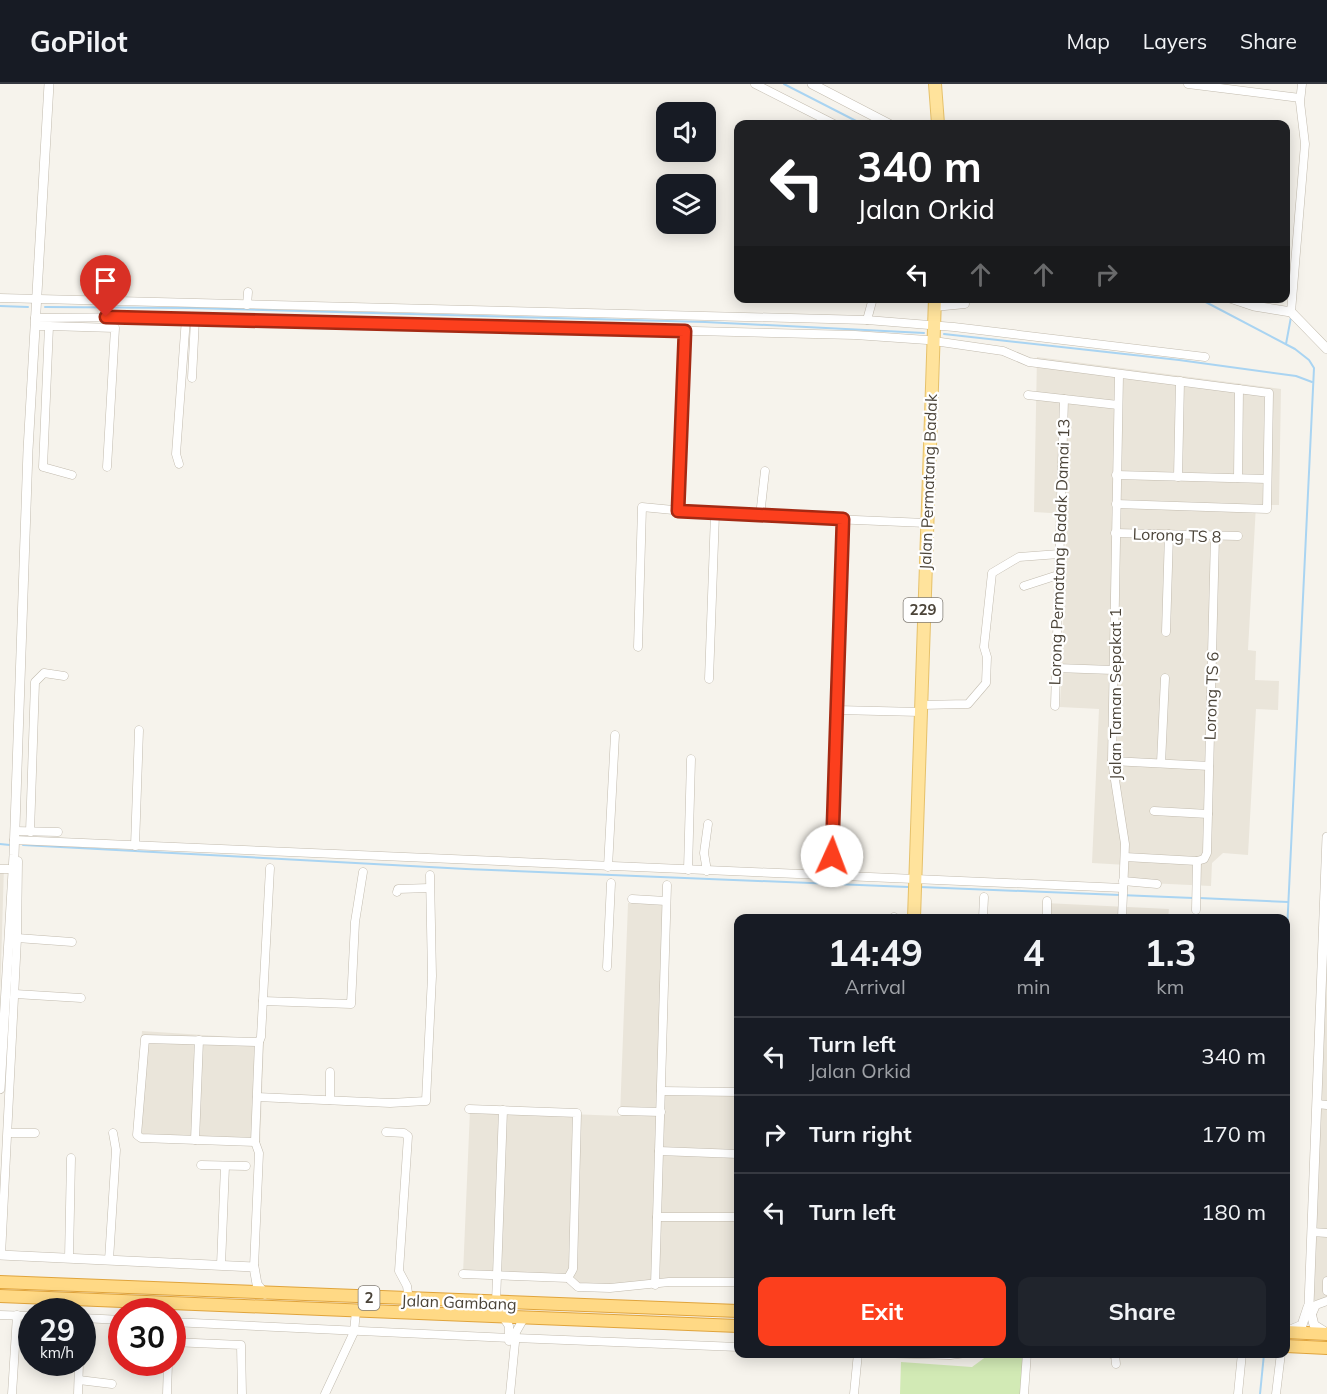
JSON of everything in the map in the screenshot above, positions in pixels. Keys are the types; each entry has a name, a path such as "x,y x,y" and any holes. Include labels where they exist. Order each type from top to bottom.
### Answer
{"highway":[{"name":"Jalan Gambang","path":"0,1282 409,1300 734,1311"},
{"name":"Jalan Gambang","path":"0,1296 734,1326"},
{"path":"1290,1332 1327,1334"},
{"path":"1290,1346 1327,1348"}],"main road":[{"path":"935,84 938,120"},
{"name":"Jalan Permatang Badak","path":"914,914 935,303"}],"street":[{"path":"49,84 35,322 15,835 17,938 15,994 1,1255 221,1265 254,1272 266,1294"},
{"path":"754,84 826,120"},
{"path":"812,84 881,120"},
{"path":"1188,84 1300,98"},
{"path":"1291,312 1305,144 1300,98 1302,84"},
{"path":"247,305 248,292"},
{"path":"0,298 867,320 934,325 1205,357"},
{"path":"867,320 872,303"},
{"path":"935,303 965,304"},
{"path":"1245,303 1291,312 1327,349"},
{"path":"35,322 186,318 855,335 933,341 1003,351 1029,362 1269,393 1267,509 1116,504"},
{"path":"179,464 176,454 186,318"},
{"path":"192,378 195,319"},
{"path":"35,322 49,326 116,328 107,466"},
{"path":"49,326 43,467 72,475"},
{"path":"678,511 685,331"},
{"path":"1115,533 1119,375"},
{"path":"1178,477 1180,381"},
{"path":"1238,478 1239,389"},
{"path":"1028,395 1118,405"},
{"name":"Lorong Permatang Badak Damai 13","path":"1055,706 1064,399"},
{"path":"760,516 765,471"},
{"path":"1116,475 1267,479"},
{"path":"638,647 642,507 715,514 926,523"},
{"path":"709,679 715,514"},
{"path":"831,877 843,519"},
{"name":"Lorong TS 8","path":"1115,533 1238,536"},
{"name":"Jalan Taman Sepakat 1","path":"1115,533 1112,761 1124,831 1122,914"},
{"path":"1166,632 1169,534"},
{"name":"Lorong TS 6","path":"1197,861 1206,856 1215,536"},
{"path":"837,710 968,704 986,683 987,657 984,647 992,573 1019,557 1059,554"},
{"path":"1024,586 1058,575"},
{"path":"1056,668 1113,670"},
{"path":"30,832 35,682 44,673 64,676"},
{"path":"1161,763 1165,678"},
{"path":"135,846 139,730"},
{"path":"608,867 615,735"},
{"path":"688,870 691,759"},
{"path":"1112,761 1209,766"},
{"path":"1154,811 1208,814"},
{"path":"707,871 704,853 708,824"},
{"path":"15,835 30,832 58,832"},
{"path":"15,835 135,846 831,877 1123,887 1157,884"},
{"path":"1327,837 1322,1105 1309,1305 1312,1321 1317,1328 1327,1334"},
{"path":"1125,857 1197,861 1196,907"},
{"path":"0,875 0,869 15,865"},
{"path":"0,1089 15,865"},
{"path":"241,1293 254,1272 259,1153 255,1142 270,868"},
{"path":"263,1001 351,1004 355,922 363,872"},
{"path":"257,1097 390,1103 423,1102 428,1098 432,976 430,875"},
{"path":"607,967 610,883"},
{"path":"655,1285 667,885"},
{"path":"397,892 398,889 429,888"},
{"path":"983,914 984,897"},
{"path":"632,899 666,901"},
{"path":"1047,902 1047,914"},
{"path":"17,938 72,942"},
{"path":"15,994 81,998"},
{"path":"255,1142 141,1138 137,1135 143,1041 147,1038 259,1042"},
{"path":"195,1140 199,1040"},
{"path":"330,1072 330,1100"},
{"path":"661,1091 734,1092"},
{"path":"469,1109 577,1113 573,1269 568,1278"},
{"path":"496,1303 503,1110"},
{"path":"622,1111 661,1112"},
{"path":"386,1132 404,1133 408,1136 399,1271 407,1286 409,1300"},
{"path":"8,1133 35,1133"},
{"path":"109,1260 116,1150 114,1133"},
{"path":"659,1151 734,1154"},
{"path":"69,1258 70,1158"},
{"path":"201,1165 246,1166"},
{"path":"221,1265 225,1166"},
{"path":"657,1217 734,1217"},
{"path":"1312,1232 1327,1233"},
{"path":"463,1274 568,1278 579,1287 597,1288 655,1285 669,1282 734,1282"},
{"path":"1327,1281 1327,1291"},
{"path":"595,1307 597,1288"},
{"path":"1312,1321 1313,1308 1327,1301"},
{"path":"1290,1330 1302,1325 1309,1305"},
{"path":"325,1394 354,1332 356,1311"},
{"path":"0,1315 17,1315 12,1394"},
{"path":"503,1317 509,1326 512,1338 510,1394"},
{"path":"512,1338 524,1318"},
{"path":"186,1323 354,1332 734,1347"},
{"path":"186,1343 241,1345 242,1394"},
{"path":"854,1394 858,1358"},
{"path":"1024,1394 1027,1358"},
{"path":"1115,1358 1116,1364"},
{"path":"1238,1394 1242,1358"},
{"path":"1276,1394 1280,1358"},
{"path":"78,1394 79,1376"},
{"path":"167,1394 168,1376"},
{"path":"79,1380 112,1384"}],"shaded area":[{"path":"1037,357 1281,389 1279,505 1256,505 1248,650 1256,651 1255,680 1279,681 1278,710 1256,709 1248,855 1223,853 1212,863 1211,886 1127,882 1127,865 1092,863 1099,709 1060,707 1067,514 1034,512"},
{"path":"1327,851 1327,1301 1313,1300"},
{"path":"0,866 4,866 0,998"},
{"path":"628,903 665,905 660,1090 734,1092 734,1281 571,1285 563,1279 463,1274 470,1110 620,1116"},
{"path":"1045,903 1169,909 1168,914 1045,914"},
{"path":"142,1031 264,1039 260,1145 136,1137"}],"green space":[{"path":"984,1358 1025,1358 1022,1394 900,1394 901,1362 972,1367"}],"waterway":[{"path":"784,84 854,120"},
{"path":"1208,303 1295,349 1309,360 1314,368 1288,914"},
{"path":"0,306 28,307"},
{"path":"45,307 190,308 705,322 924,333"},
{"path":"1286,344 1291,317"},
{"path":"944,334 1179,360 1296,376 1312,382"},
{"path":"0,844 10,845"},
{"path":"23,845 466,869 908,887"},
{"path":"920,887 1193,898"},
{"path":"1199,898 1288,902"},
{"path":"1260,1394 1264,1358"}],"route":[{"path":"106,317 685,331 678,511 843,519 832,856"}]}
